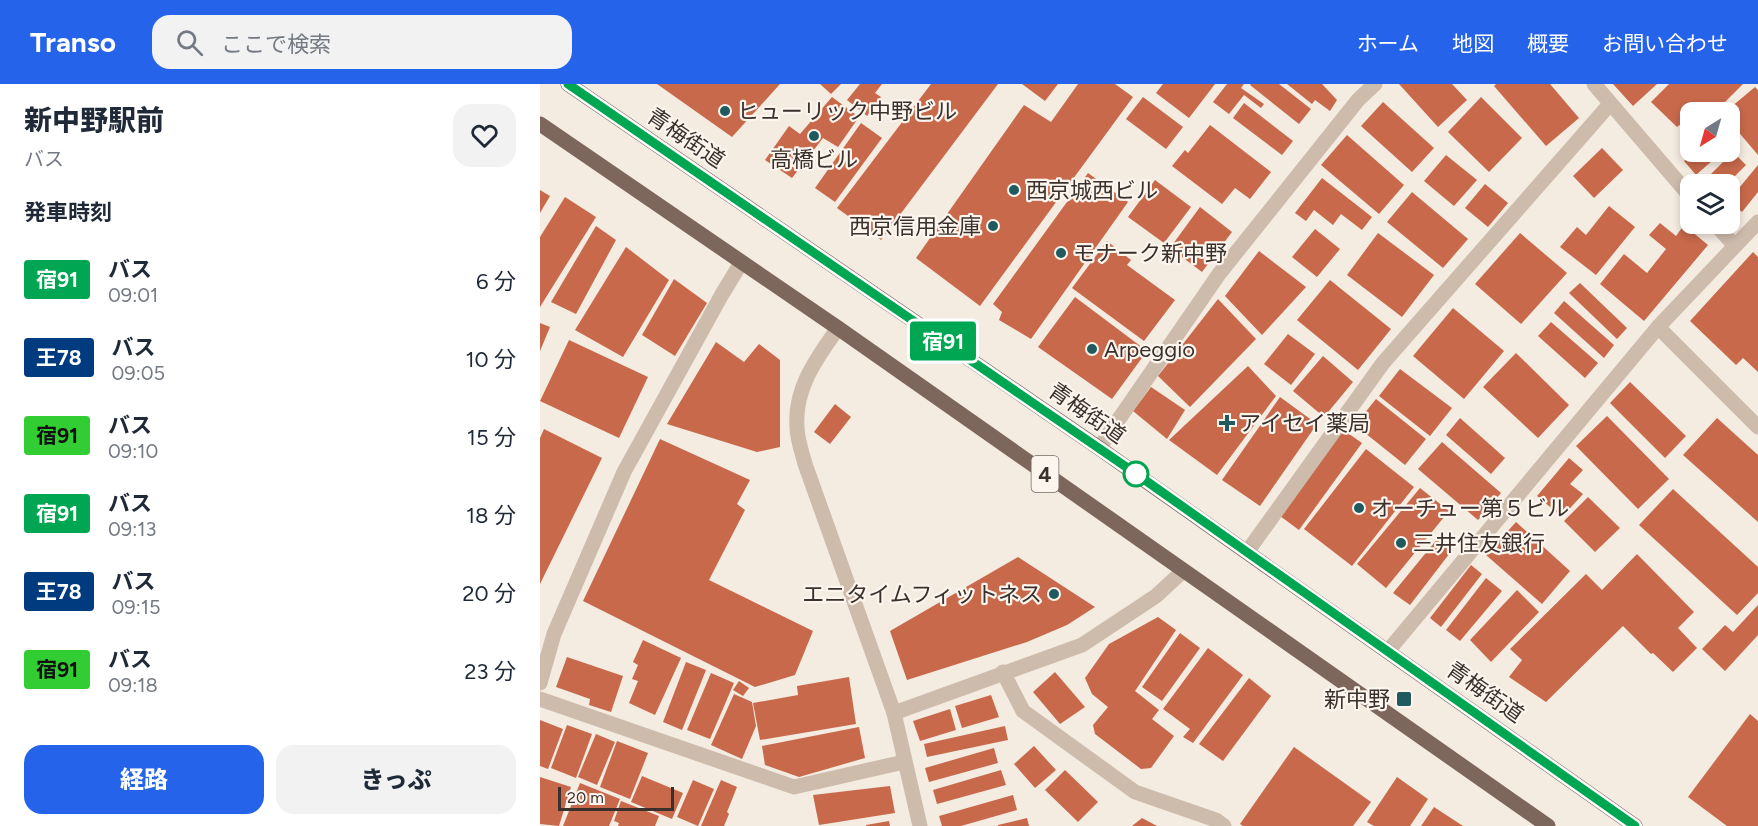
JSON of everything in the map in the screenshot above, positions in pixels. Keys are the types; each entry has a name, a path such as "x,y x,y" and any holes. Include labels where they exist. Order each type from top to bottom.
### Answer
{"main road":[{"name":"青梅街道","path":"568,84 1099,448 1635,826"},
{"name":"4","path":"540,124 838,328 1548,826"}],"street":[{"path":"1099,448 1219,274 1358,100 1375,84"},
{"path":"1594,84 1680,184"},
{"path":"1247,552 1383,363 1610,104"},
{"path":"1388,651 1658,327 1758,222"},
{"path":"1724,234 1735,246"},
{"path":"540,683 554,634 624,472 741,263"},
{"path":"1658,327 1758,427"},
{"path":"838,328 815,360 801,386 796,426 805,464 894,713 920,826"},
{"path":"894,713 1082,645 1156,596 1183,571"},
{"path":"1003,672 1023,711 1136,792 1216,820 1224,826"},
{"path":"540,699 794,787 904,762"}],"building":[{"name":"ヒューリック中野ビル","path":"657,84 780,84 732,137"},
{"path":"820,84 841,84 831,94"},
{"path":"860,84 882,84 875,93 881,97 867,116 847,100"},
{"path":"931,84 998,84 881,240 837,208"},
{"path":"1022,84 1058,84 1045,101"},
{"name":"西京城西ビル","path":"1078,84 1115,84 1133,97 980,306 916,258 1024,105 1051,122"},
{"path":"1163,84 1215,84 1189,118 1156,93"},
{"path":"1227,84 1244,84 1241,88 1264,104 1261,108 1244,95 1229,114 1213,102"},
{"path":"1251,84 1279,84 1311,109 1299,124"},
{"path":"1287,84 1322,84 1337,100 1330,111 1315,100 1312,104"},
{"path":"1399,84 1452,84 1467,100 1438,127"},
{"path":"1496,84 1550,84 1579,118 1546,146 1494,86"},
{"path":"1613,84 1657,84 1633,106"},
{"path":"1669,84 1743,84 1725,102 1680,102 1680,125 1677,127 1651,102"},
{"path":"1755,87 1758,90 1758,155 1740,134 1740,102 1737,102"},
{"name":"高橋ビル","path":"832,97 859,117 838,147 823,138 792,178 765,160 789,126 800,134"},
{"path":"1143,97 1183,127 1166,149 1126,119"},
{"path":"1481,97 1522,138 1489,172 1448,132"},
{"path":"1383,102 1434,148 1412,172 1361,126"},
{"path":"1244,103 1293,141 1282,155 1233,118"},
{"path":"861,123 882,138 835,202 815,188"},
{"path":"1210,125 1271,172 1250,199 1235,188 1222,204 1172,166 1185,150 1188,153"},
{"path":"1347,135 1404,185 1379,214 1321,165"},
{"path":"1602,148 1623,170 1594,198 1573,176"},
{"path":"1446,155 1477,180 1454,206 1424,181"},
{"path":"1740,159 1746,165 1737,174 1711,174 1723,162 1740,162"},
{"path":"1685,162 1711,162 1697,174"},
{"path":"1758,165 1758,192 1742,212 1740,210 1740,187"},
{"name":"モナーク新中野","path":"1088,173 1128,202 1031,339 999,320 1002,312 993,304"},
{"path":"1322,178 1372,217 1362,230 1341,214 1333,225 1314,210 1306,221 1295,213"},
{"path":"1155,180 1191,207 1164,243 1128,217"},
{"path":"1485,184 1508,203 1488,227 1465,208"},
{"path":"540,190 550,196 540,213"},
{"path":"1412,192 1468,239 1443,268 1387,222"},
{"path":"565,197 596,217 540,307 540,237"},
{"path":"1609,206 1635,227 1596,275 1560,247 1577,227 1586,235"},
{"path":"1200,207 1232,232 1202,272 1170,248"},
{"path":"1660,223 1676,236 1680,230 1680,234 1695,234 1708,245 1644,321 1600,284 1624,254 1647,273 1666,249 1649,235"},
{"path":"596,226 616,240 576,314 551,302"},
{"path":"1315,229 1340,249 1317,277 1292,257"},
{"path":"1378,233 1434,275 1402,317 1347,275"},
{"path":"1520,233 1567,273 1521,324 1475,284"},
{"path":"1107,241 1131,260 1127,265 1175,300 1144,341 1072,288"},
{"path":"626,247 669,280 623,357 575,330"},
{"path":"1259,251 1306,287 1262,335 1225,296"},
{"path":"1753,252 1758,257 1758,372 1743,358 1736,365 1690,321"},
{"path":"674,279 707,303 675,356 642,335"},
{"path":"1330,280 1391,329 1358,370 1297,320"},
{"path":"1580,283 1627,328 1617,339 1569,293"},
{"name":"Arpeggio","path":"1075,297 1147,351 1112,399 1038,347"},
{"path":"1218,299 1256,339 1190,407 1158,376"},
{"path":"1564,301 1614,345 1604,358 1554,313"},
{"path":"1453,308 1504,351 1464,399 1413,356"},
{"path":"1551,322 1598,363 1585,378 1538,336"},
{"path":"540,323 550,327 540,351"},
{"path":"1288,334 1315,354 1291,385 1264,364"},
{"path":"569,340 648,377 619,438 540,401"},
{"path":"716,342 744,362 759,344 780,360 780,447 757,452 667,424"},
{"path":"1516,353 1569,405 1538,438 1483,387"},
{"path":"1323,356 1353,382 1324,417 1293,391"},
{"path":"1248,366 1276,396 1217,475 1169,440"},
{"path":"1400,369 1452,408 1430,436 1379,396"},
{"path":"1630,382 1686,436 1665,458 1610,403"},
{"path":"1151,387 1185,410 1167,439 1133,411"},
{"path":"1280,397 1317,424 1260,506 1222,480"},
{"path":"1376,399 1426,439 1405,465 1355,425"},
{"path":"835,404 851,417 830,444 814,432"},
{"path":"1607,416 1669,479 1638,509 1576,446"},
{"path":"1460,418 1505,458 1491,474 1446,435"},
{"path":"1717,418 1758,455 1758,522 1683,455"},
{"path":"544,429 602,458 540,584 540,438"},
{"path":"1342,429 1362,443 1299,530 1280,516"},
{"path":"660,439 750,480 737,504 745,510 709,580 813,631 795,675 755,687 583,601"},
{"path":"1442,442 1501,493 1478,520 1418,469"},
{"name":"オーチュー第５ビル","path":"1366,449 1414,487 1352,566 1304,529"},
{"path":"1569,458 1583,470 1570,484 1583,494 1562,517 1537,496"},
{"path":"1420,488 1449,511 1386,588 1357,564"},
{"path":"1673,489 1758,567 1758,593 1737,615 1639,525"},
{"path":"1588,497 1620,528 1595,552 1564,521"},
{"path":"1516,522 1570,571 1542,604 1486,555"},
{"path":"1438,538 1453,549 1410,605 1393,593"},
{"path":"1637,554 1694,612 1678,628 1697,648 1673,672 1623,626 1546,702 1509,677 1522,660 1510,649 1586,574 1602,590"},
{"path":"1018,557 1095,607 1067,625 1027,642 907,680 890,631"},
{"path":"1471,565 1482,574 1441,627 1430,618"},
{"path":"1486,578 1502,591 1460,641 1446,630"},
{"path":"1517,590 1539,612 1491,662 1470,640"},
{"path":"1758,605 1758,635 1725,671 1702,649 1725,625 1733,632"},
{"path":"1158,617 1176,630 1135,691 1159,710 1152,719 1174,736 1151,768 1141,769 1095,734 1093,725 1108,707 1092,694 1085,678 1109,644"},
{"path":"1180,633 1200,648 1162,701 1142,687"},
{"path":"643,640 681,658 655,715 629,703 638,681 632,679 638,665 633,662"},
{"path":"1208,648 1243,675 1193,743 1183,737 1190,729 1163,709"},
{"path":"567,657 623,676 611,712 589,705 590,699 556,687"},
{"path":"686,662 706,670 682,730 663,722"},
{"path":"1055,672 1085,707 1060,724 1033,692"},
{"path":"711,673 734,683 710,739 687,730"},
{"path":"849,677 856,724 760,740 753,703 798,695 797,686"},
{"path":"1249,678 1271,696 1223,761 1199,744"},
{"path":"739,681 749,688 743,696 733,690"},
{"path":"734,694 752,702 756,726 742,759 711,745"},
{"path":"991,695 999,717 962,728 955,706"},
{"path":"950,709 956,730 920,741 913,721"},
{"path":"1750,714 1758,721 1758,826 1727,826 1688,797"},
{"path":"540,720 563,729 548,769 540,766"},
{"path":"567,725 592,734 576,778 551,768"},
{"path":"1005,726 1008,740 927,757 924,744"},
{"path":"859,727 865,758 799,777 765,765 762,746"},
{"path":"596,734 615,742 597,785 578,777"},
{"path":"617,741 648,753 630,799 600,787"},
{"path":"1034,746 1056,770 1035,788 1014,764"},
{"path":"1294,747 1371,802 1353,826 1243,826 1240,824"},
{"path":"994,748 998,763 929,782 925,768"},
{"path":"1001,770 1006,785 937,804 933,790"},
{"path":"1065,770 1098,802 1078,822 1045,790"},
{"path":"642,776 683,793 672,819 631,802"},
{"path":"540,777 571,787 559,826 540,824"},
{"path":"1397,777 1428,799 1410,826 1374,826 1367,822"},
{"path":"693,780 714,789 698,826 677,817"},
{"path":"721,780 737,787 724,826 701,826"},
{"path":"580,783 620,799 609,826 563,826"},
{"path":"890,786 895,813 819,825 813,795"},
{"path":"1013,795 1017,810 961,826 942,826 939,816"},
{"path":"621,801 659,816 655,826 618,826 619,823 614,821"},
{"path":"1434,807 1463,826 1421,826"},
{"path":"1027,818 1029,826 998,826 998,825"},
{"path":"1142,818 1157,826 1132,826"},
{"path":"889,821 890,826 866,826 866,825"}],"bus line":[{"name":"宿91","path":"568,84 1135,473 1635,826"}],"place":[{"name":"ヒューリック中野ビル","path":"725,111"},
{"name":"高橋ビル","path":"814,136"},
{"name":"西京城西ビル","path":"1014,190"},
{"name":"西京信用金庫","path":"993,226"},
{"name":"モナーク新中野","path":"1061,253"},
{"name":"Arpeggio","path":"1092,349"},
{"name":"アイセイ薬局","path":"1227,423"},
{"name":"オーチュー第５ビル","path":"1359,508"},
{"name":"三井住友銀行","path":"1401,543"},
{"name":"エニタイムフィットネス","path":"1054,594"},
{"name":"新中野","path":"1404,699"}]}
